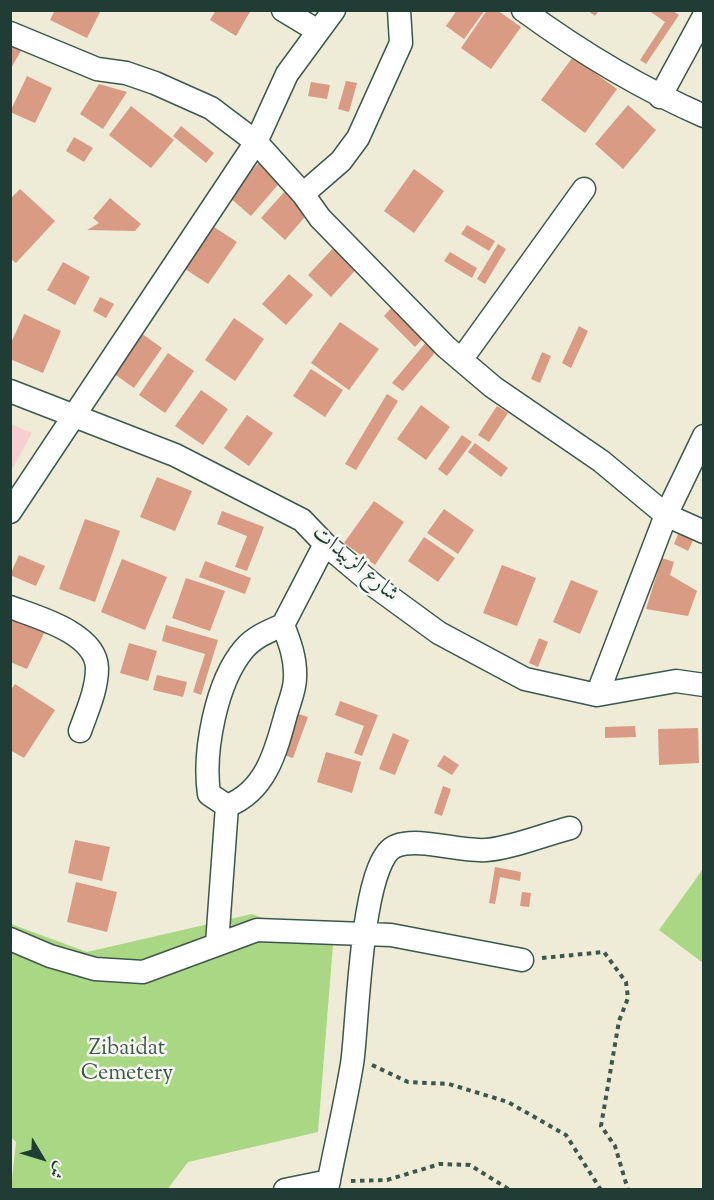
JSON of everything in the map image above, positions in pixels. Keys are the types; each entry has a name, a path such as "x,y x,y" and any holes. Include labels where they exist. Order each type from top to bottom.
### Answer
{"street":[{"path":"283,10 318,31"},
{"path":"10,512 256,142 287,75 334,10"},
{"path":"303,194 341,161 362,130 401,43 399,10"},
{"path":"530,13 660,97 704,116"},
{"path":"660,97 704,16"},
{"path":"10,33 97,69 126,73 182,94 211,108 256,142 303,194 320,218 461,360 493,387 601,461 666,515 704,532"},
{"path":"461,360 584,189"},
{"name":"شارع الزبيدات","path":"10,392 73,414 174,456 241,487 302,520 325,544 376,587 439,633 525,679 597,695 676,681 704,685"},
{"path":"597,695 666,515 704,436"},
{"path":"227,806 209,794 206,771 221,693 234,664 245,648 265,632 283,625 325,544"},
{"path":"10,607 75,633 88,648 97,666 94,689 81,732"},
{"path":"227,806 243,800 257,786 276,752 296,680 293,649 283,625"},
{"path":"217,944 227,806"},
{"path":"285,1190 328,1185 353,1055 363,933 379,868 385,854 393,846 412,843 466,850 489,850 570,828"},
{"path":"10,939 50,956 95,969 143,972 257,930 391,935 522,960"}],"path":[{"path":"522,960 604,952 626,982 628,998 619,1021 601,1126 615,1146 628,1190"},
{"path":"353,1055 408,1082 449,1084 508,1102 566,1135 601,1190"},
{"path":"328,1185 387,1180 440,1164 470,1165 510,1190"}],"shaded area":[{"path":"11,424 32,433 11,471"}],"green space":[{"path":"703,869 703,963 659,930"},
{"name":"Zibaidat Cemetery","path":"252,914 333,944 318,1132 188,1162 167,1190 11,1189 16,1142 11,1137 11,924 87,952"}],"building":[{"path":"55,10 101,10 87,38 50,20"},
{"path":"216,10 251,10 236,36 210,20"},
{"path":"457,10 485,10 464,39 446,26"},
{"path":"487,10 497,10 521,27 491,69 461,48"},
{"path":"587,10 599,10 595,16"},
{"path":"648,10 672,10 679,15 646,64 640,60 665,22"},
{"path":"10,41 23,47 10,70"},
{"path":"573,57 617,89 585,133 541,100"},
{"path":"27,76 52,88 35,123 10,112"},
{"path":"346,81 357,83 349,112 338,109"},
{"path":"311,82 330,85 327,99 308,96"},
{"path":"99,84 127,92 103,129 80,114"},
{"path":"628,105 656,130 623,169 595,144"},
{"path":"131,106 174,140 151,168 109,135"},
{"path":"181,126 214,153 206,163 173,136"},
{"path":"74,137 93,148 84,162 66,151"},
{"path":"261,160 283,179 251,216 229,197"},
{"path":"414,169 444,191 414,233 384,211"},
{"path":"20,189 55,221 16,263 10,258 10,199"},
{"path":"286,190 310,211 285,240 261,218"},
{"path":"110,198 141,224 135,231 87,230 99,223 93,218"},
{"path":"211,225 237,242 208,284 182,267"},
{"path":"467,225 495,241 489,251 461,234"},
{"path":"338,243 361,264 331,297 308,275"},
{"path":"498,244 506,249 485,284 477,279"},
{"path":"450,252 477,268 472,278 444,261"},
{"path":"63,262 90,277 75,305 47,290"},
{"path":"289,274 313,295 286,325 262,304"},
{"path":"100,297 114,304 106,318 93,311"},
{"path":"393,306 425,336 415,347 384,316"},
{"path":"24,314 61,331 43,373 10,359 10,345"},
{"path":"234,318 264,339 235,381 205,360"},
{"path":"340,322 379,349 349,390 311,363"},
{"path":"579,326 588,331 571,368 562,363"},
{"path":"141,333 162,348 134,388 113,373"},
{"path":"428,340 438,349 403,391 392,383"},
{"path":"542,352 551,356 540,383 531,379"},
{"path":"168,353 194,371 165,413 139,395"},
{"path":"311,369 343,390 325,417 293,396"},
{"path":"201,390 228,409 203,445 175,426"},
{"path":"387,394 398,401 356,470 345,464"},
{"path":"421,405 450,427 426,460 397,439"},
{"path":"497,406 508,413 489,442 478,435"},
{"path":"247,415 273,433 249,466 224,448"},
{"path":"462,435 472,442 447,476 438,469"},
{"path":"475,443 508,468 501,477 468,452"},
{"path":"157,477 192,491 175,531 140,517"},
{"path":"374,501 404,522 375,565 344,543"},
{"path":"444,509 474,530 458,554 427,533"},
{"path":"222,511 264,527 247,571 235,567 247,536 217,524"},
{"path":"85,519 120,531 95,602 59,589"},
{"path":"680,529 695,536 688,551 674,544"},
{"path":"424,537 455,558 438,582 408,561"},
{"path":"19,555 45,566 36,586 10,575"},
{"path":"662,558 674,562 670,575 697,591 688,616 646,609"},
{"path":"122,559 167,577 145,630 101,612"},
{"path":"205,561 251,578 245,594 199,577"},
{"path":"502,565 536,578 517,626 483,613"},
{"path":"186,578 225,591 210,631 172,618"},
{"path":"571,580 598,591 580,634 553,622"},
{"path":"10,613 46,629 27,669 10,662"},
{"path":"166,625 218,640 201,695 193,692 205,654 162,641"},
{"path":"539,638 548,642 538,667 529,663"},
{"path":"129,643 157,651 148,681 120,673"},
{"path":"157,675 187,682 183,697 153,690"},
{"path":"15,684 55,710 24,758 10,750 10,691"},
{"path":"340,701 378,715 362,756 354,753 364,726 335,715"},
{"path":"296,713 308,717 293,758 281,754"},
{"path":"635,726 636,737 605,738 605,727"},
{"path":"698,728 699,763 659,765 658,729"},
{"path":"393,733 409,740 395,775 379,769"},
{"path":"326,752 361,762 352,793 317,782"},
{"path":"444,755 459,765 452,775 437,766"},
{"path":"443,786 451,789 442,816 434,813"},
{"path":"75,840 110,847 102,881 68,873"},
{"path":"495,867 521,872 520,881 500,877 495,904 489,903"},
{"path":"76,882 117,892 107,932 67,922"},
{"path":"522,892 531,893 529,907 520,906"}]}
